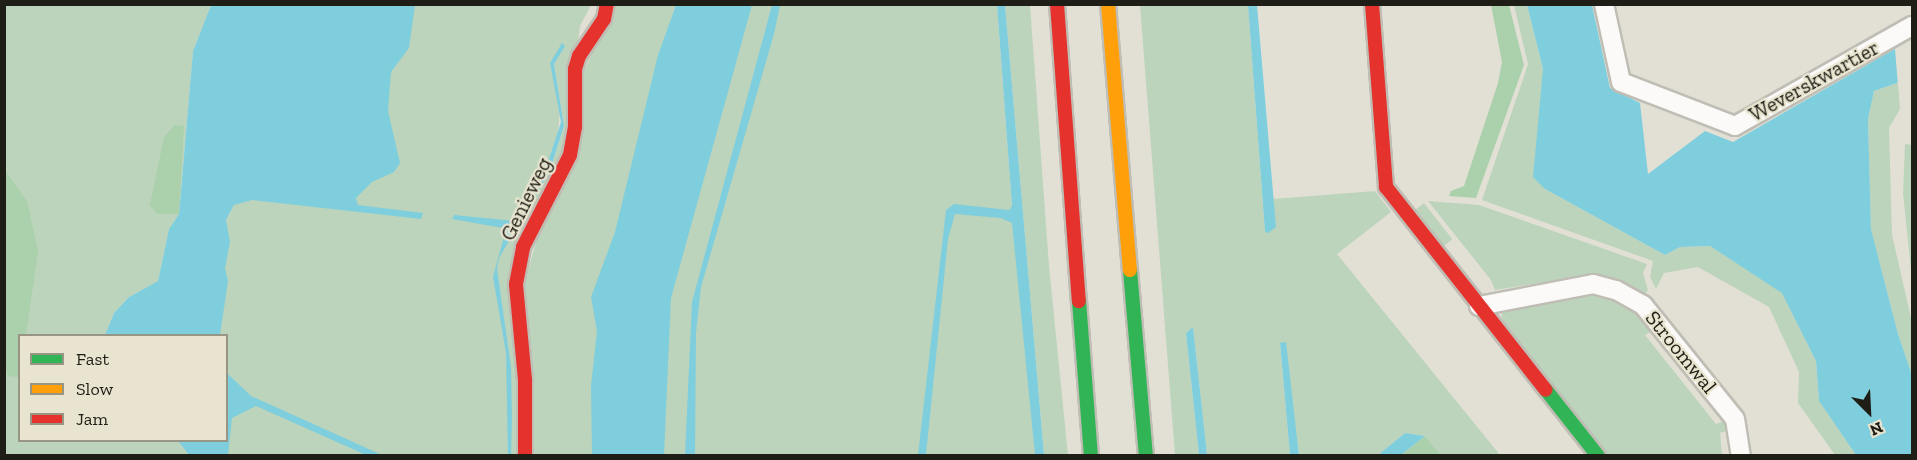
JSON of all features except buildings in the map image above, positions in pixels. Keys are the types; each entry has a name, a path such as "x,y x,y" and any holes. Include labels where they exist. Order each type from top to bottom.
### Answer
{"main road":[{"name":"Genieweg","path":"525,456 525,380 516,284 523,247 570,155 575,127 576,69 579,56 604,20 607,4"},
{"path":"1057,4 1090,456"},
{"path":"1108,4 1146,456"},
{"path":"1372,4 1386,187 1598,456"}],"street":[{"name":"Weverskwartier","path":"1604,4 1621,82 1735,126 1912,26"},
{"name":"Stroomwal","path":"1479,306 1593,284 1643,305 1735,419 1741,456"}],"green space":[{"path":"4,5 211,5 193,51 179,214 169,229 158,281 129,297 114,313 105,334 18,334 18,442 179,442 189,455 5,455"},
{"path":"414,5 591,5 580,26 567,143 513,260 521,455 218,455 225,442 228,442 228,334 217,334 226,220 234,205","holes":["564,45 554,64 564,126 549,173 506,246 546,168 558,133 560,109 550,63"]},
{"path":"613,5 997,5 1012,206 1038,455 532,456 525,282 581,78"},
{"path":"1005,5 1030,5 1049,266 1068,455 1044,455"},
{"path":"1140,5 1248,5 1265,232 1276,227 1273,199 1375,191 1391,212 1337,254 1500,455 1441,455 1425,436 1405,433 1378,455 1299,455 1285,343 1280,344 1290,455 1207,455 1193,327 1186,333 1199,455 1175,455"},
{"path":"1491,5 1509,5 1524,65 1476,198 1449,196 1451,191 1464,186 1498,83 1502,62"},
{"path":"1514,5 1527,5 1543,69 1545,189 1665,255 1680,247 1710,246 1783,293 1816,361 1819,401 1856,455 1835,455 1798,403 1799,372 1769,307 1698,267 1664,273 1656,289 1650,277 1653,261 1482,200 1528,64"},
{"path":"1898,83 1900,109 1889,128 1892,235 1912,322 1912,375 1898,334 1871,229 1868,119 1874,91"},
{"path":"175,125 184,126 179,214 157,214 150,205 164,137"},
{"path":"1905,144 1911,145 1912,152 1912,279 1903,193"},
{"path":"4,169 27,201 38,251 26,334 18,334 18,377 8,376 5,364"},
{"path":"1428,201 1479,205 1647,264 1643,273 1648,290 1643,297 1596,274 1495,290 1491,280"},
{"path":"1424,203 1452,239 1443,247 1415,210"},
{"path":"1605,293 1645,316 1655,329 1645,335 1716,424 1727,420 1729,430 1720,433 1722,455 1608,455 1502,319 1501,310 1574,295"},
{"path":"1425,436 1441,455 1401,455"}],"water":[{"path":"211,5 415,5 409,48 391,72 388,111 400,163 394,172 372,182 356,198 358,205 423,213 421,219 252,200 234,205 226,220 230,242 225,268 228,281 220,334 105,334 114,313 129,297 158,281 169,229 179,214 193,51"},
{"path":"676,5 752,5 671,298 664,455 592,455 591,386 597,331 591,297 615,232 658,55"},
{"path":"772,5 780,5 774,34 701,287 696,333 695,455 685,455 692,302"},
{"path":"997,5 1005,5 1044,455 1035,455 1012,223 1001,218 955,214 948,239 926,455 918,455 946,210 954,204 1009,210 1012,206"},
{"path":"1248,5 1257,5 1276,227 1268,233 1265,232"},
{"path":"1527,5 1592,5 1610,88 1640,103 1648,174 1705,131 1733,142 1912,39 1912,78 1874,91 1868,119 1871,229 1898,334 1912,375 1912,455 1856,455 1819,401 1816,361 1782,293 1710,246 1680,247 1665,255 1545,189 1533,177 1543,69"},
{"path":"562,43 565,46 554,64 564,126 549,173 499,258 497,269 511,367 511,455 508,455 506,353 493,277 505,233 503,228 452,219 454,215 516,221 546,168 561,122 550,63"},
{"path":"1193,327 1207,455 1199,455 1186,333"},
{"path":"1286,342 1299,455 1290,455 1280,343"},
{"path":"228,374 251,396 382,455 366,455 256,406 232,418 228,455 189,455 179,442 228,442"},
{"path":"1405,433 1425,436 1401,455 1378,455"}],"pier":[{"path":"1912,39 1912,81 1898,86 1895,49"}],"traffic: fast":[{"path":"1130,270 1146,456"},
{"path":"1079,301 1091,456"},
{"path":"1546,390 1598,456"}],"traffic: slow":[{"path":"1108,4 1130,270"}],"traffic: jam":[{"path":"525,456 525,380 516,284 523,247 570,155 575,127 575,69 579,56 604,19 607,4"},
{"path":"1057,4 1079,301"},
{"path":"1372,4 1386,187 1546,390"}]}
